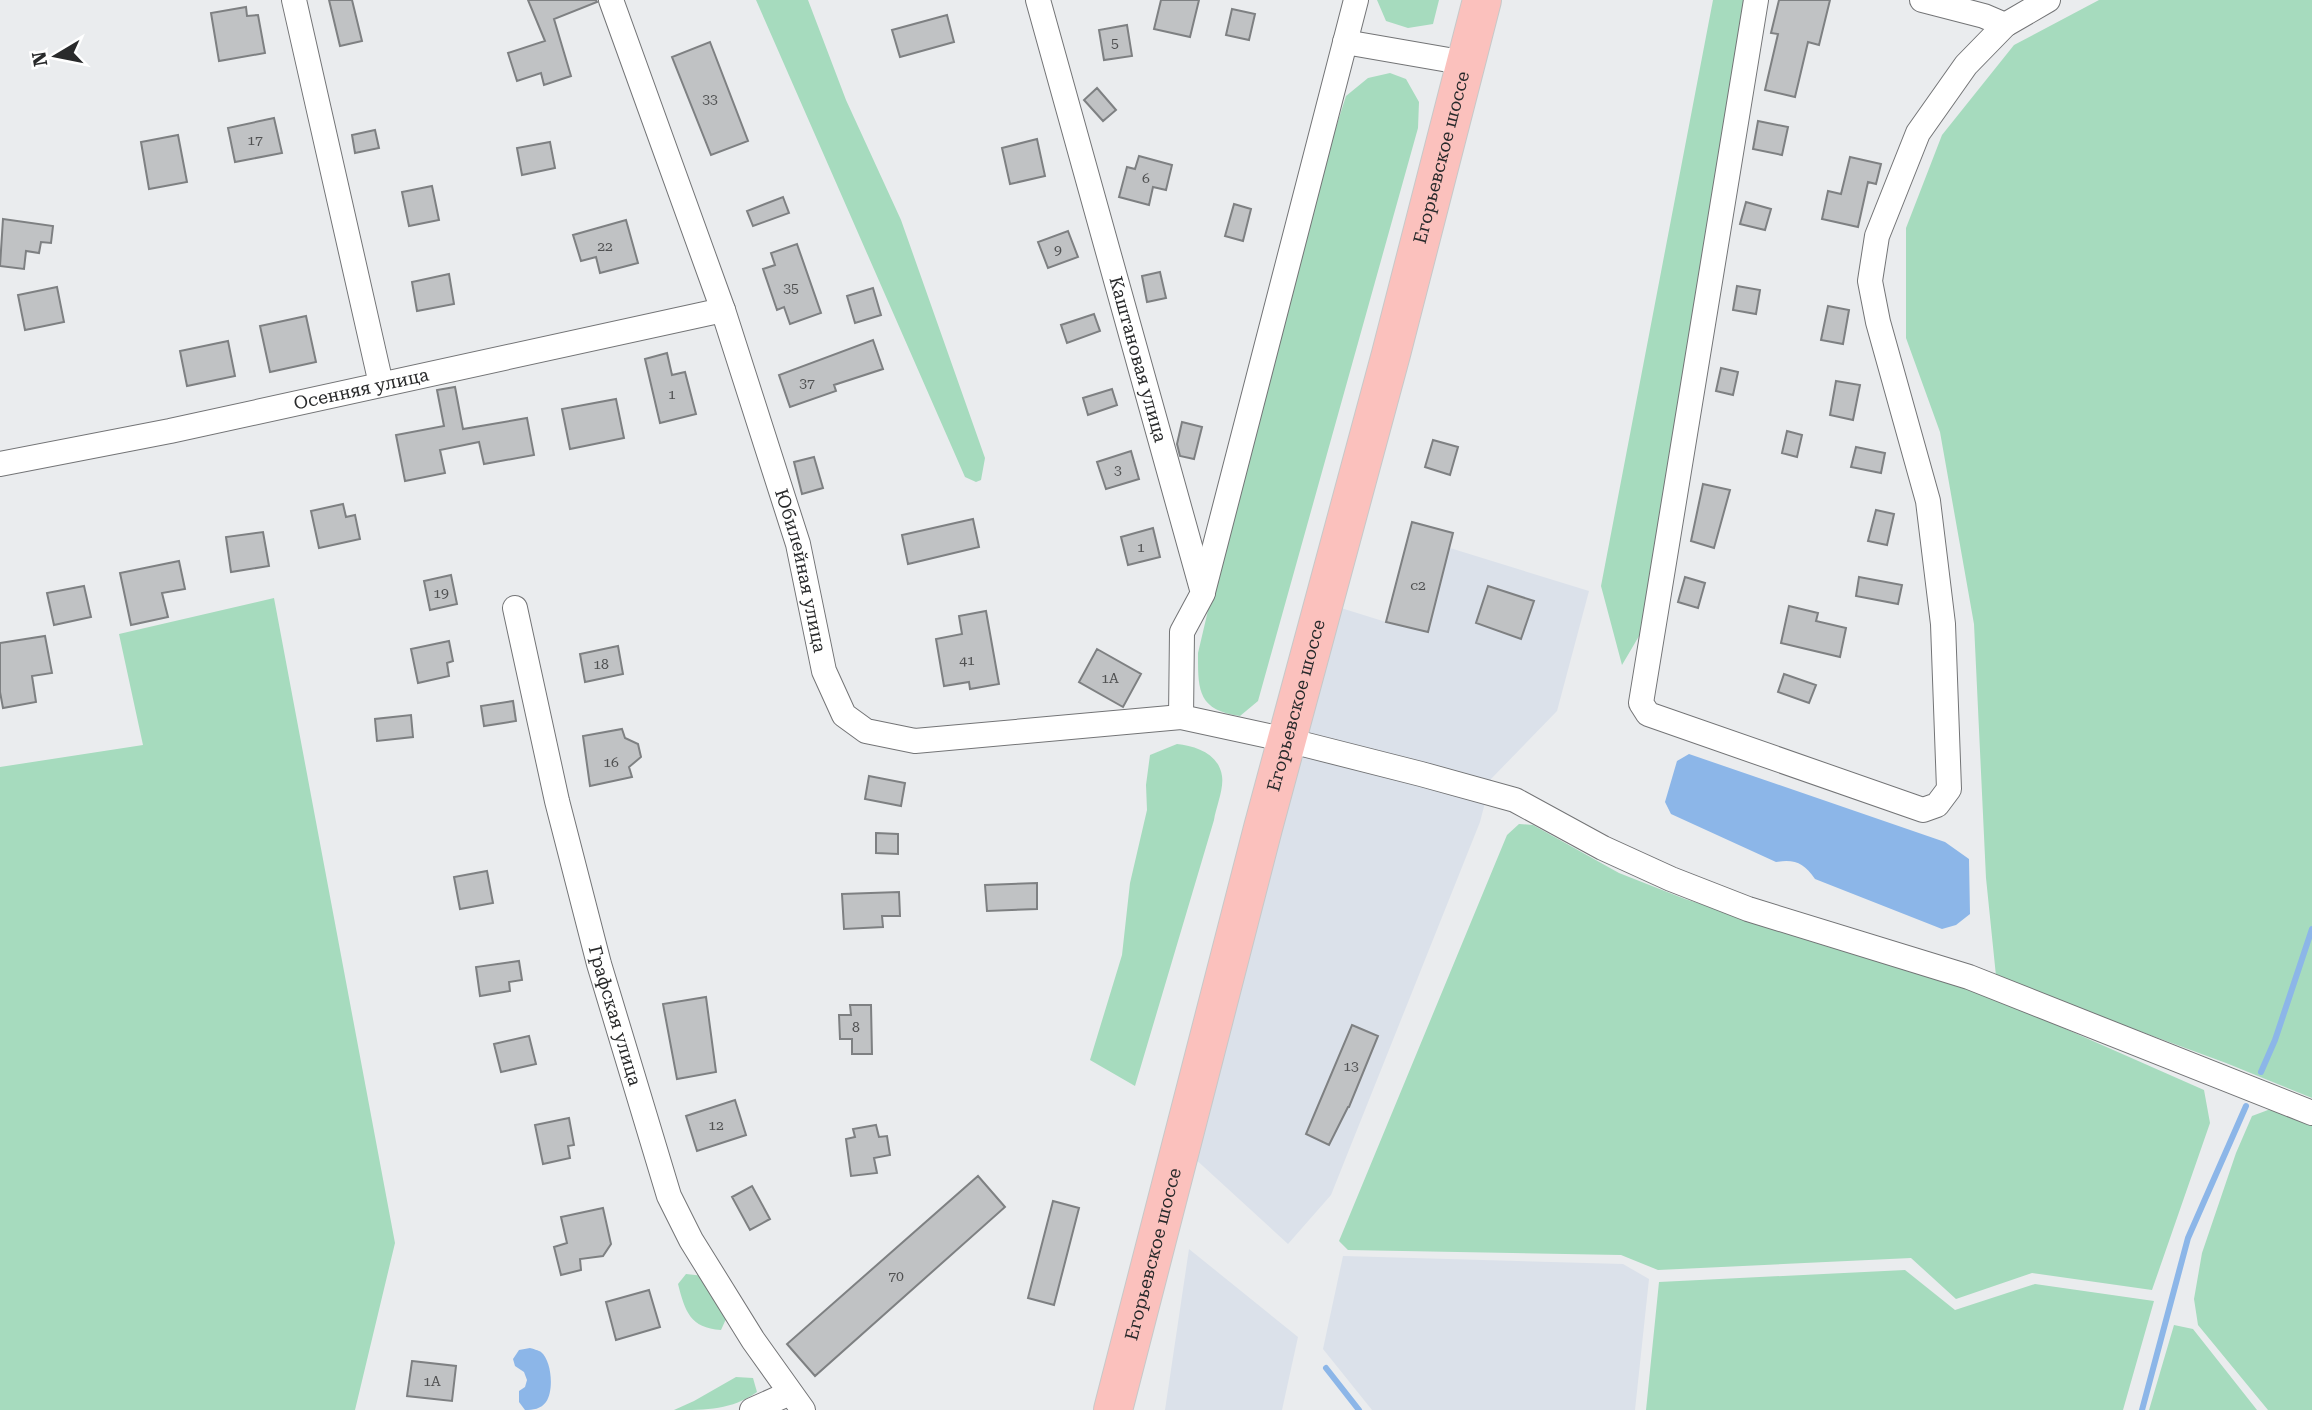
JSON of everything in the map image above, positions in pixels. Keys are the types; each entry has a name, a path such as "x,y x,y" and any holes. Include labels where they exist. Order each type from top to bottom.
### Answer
{"main road":[{"name":"Егорьевское шоссе","path":"1113,1410 1482,0"}],"street":[{"path":"294,0 381,384"},
{"name":"Юбилейная улица","path":"611,0 723,310 798,544 824,671 845,715 866,731 915,741 1181,717 1287,740 1515,800 1603,848 1723,899 1969,978 2312,1113"},
{"name":"Каштановая улица","path":"1038,0 1203,593"},
{"path":"1181,717 1182,632 1203,593 1356,0"},
{"path":"1756,0 1641,704 1648,714 1923,810 1937,805 1949,789 1943,624 1928,501 1878,321 1870,281 1877,236 1918,133 1966,65 2005,24 2048,0"},
{"path":"1922,0 2005,24"},
{"path":"1345,43 1466,63"},
{"name":"Осенняя улица","path":"0,464 170,431 723,310"},
{"name":"Графская улица","path":"515,608 556,801 592,939 669,1196 691,1240 796,1402"},
{"path":"752,1410 796,1402"}],"shaded area":[{"path":"1412,522 1453,533 1450,548 1589,591 1557,711 1491,779 1480,822 1331,1195 1288,1244 1192,1156 1341,608 1386,622"},
{"path":"1189,1249 1298,1337 1282,1410 1165,1410"},
{"path":"1343,1256 1623,1264 1649,1279 1635,1410 1372,1410 1323,1349"}],"green space":[{"path":"756,0 808,0 846,100 901,220 985,458 981,480 976,482 965,477"},
{"path":"1377,0 1439,0 1433,24 1408,28 1386,21"},
{"path":"1713,0 1748,0 1642,631 1622,665 1601,586"},
{"path":"2099,0 2312,0 2312,1098 1996,976 1986,878 1974,624 1940,432 1906,338 1906,228 1942,135 2014,45"},
{"path":"1390,73 1406,79 1419,102 1418,128 1258,701 1240,716 1226,713 1215,709 1203,696 1198,653 1281,300 1346,96 1368,78"},
{"path":"274,598 395,1243 355,1410 0,1410 0,767 143,745 119,634"},
{"path":"1177,744 1206,752 1220,768 1222,787 1135,1086 1090,1060 1122,955 1130,883 1147,810 1146,785 1150,755"},
{"path":"1519,824 1533,825 1619,873 1685,899 1929,975 2009,1004 2204,1090 2210,1123 2152,1290 2032,1273 1956,1299 1911,1258 1658,1270 1621,1255 1348,1250 1339,1241 1507,835"},
{"path":"2268,1110 2285,1111 2312,1123 2312,1410 2268,1410 2198,1325 2194,1299 2202,1253 2236,1153 2252,1116"},
{"path":"1905,1270 1955,1310 2035,1284 2154,1301 2123,1410 1646,1410 1659,1282"},
{"path":"686,1274 704,1276 726,1319 721,1330 702,1326 690,1316 678,1284"},
{"path":"2174,1325 2193,1329 2257,1410 2149,1410"},
{"path":"736,1377 753,1378 757,1392 719,1408 674,1410 694,1401"}],"water":[{"path":"1689,754 1945,842 1969,859 1970,914 1956,925 1942,929 1815,879 1798,863 1776,862 1671,814 1665,802 1677,761"},
{"path":"530,1348 545,1356 550,1369 551,1384 549,1397 544,1404 537,1409 525,1410 519,1402 519,1391 525,1387 527,1380 524,1372 515,1366 513,1359 519,1350"}],"building":[{"path":"329,0 352,0 362,41 340,46"},
{"path":"528,0 596,0 597,2 554,19 571,76 544,85 541,73 517,81 508,53 545,41"},
{"path":"1161,0 1199,0 1190,37 1154,29"},
{"path":"1779,0 1830,0 1819,45 1808,42 1795,97 1765,90 1778,34 1771,33"},
{"path":"246,7 247,16 258,15 265,53 219,61 211,13"},
{"path":"1232,9 1255,14 1249,40 1226,35"},
{"path":"947,15 954,42 900,57 892,30"},
{"path":"1127,25 1132,56 1104,60 1099,30"},
{"path":"710,42 748,141 711,155 672,57"},
{"path":"1097,88 1116,110 1103,121 1084,100"},
{"path":"274,118 282,153 235,162 228,128"},
{"path":"1758,121 1788,127 1782,155 1753,149"},
{"path":"375,130 379,148 355,153 352,135"},
{"path":"178,135 187,182 149,189 141,142"},
{"path":"1037,139 1045,176 1010,184 1002,148"},
{"path":"550,142 555,168 522,175 517,148"},
{"path":"1139,156 1172,165 1166,190 1153,187 1149,205 1119,197 1127,167 1135,169"},
{"path":"1850,157 1881,164 1876,184 1868,182 1858,227 1822,219 1828,191 1841,194"},
{"path":"432,186 439,220 409,226 402,192"},
{"path":"783,197 789,213 753,226 747,211"},
{"path":"1746,202 1771,209 1765,230 1740,224"},
{"path":"1234,204 1251,209 1243,241 1225,236"},
{"path":"3,219 53,226 51,243 41,242 39,253 26,251 24,269 0,266"},
{"path":"626,220 638,263 600,273 596,257 581,261 573,235"},
{"path":"1068,231 1078,257 1048,268 1038,242"},
{"path":"797,244 821,313 790,324 784,307 777,310 763,269 775,265 771,253"},
{"path":"1160,272 1166,298 1147,302 1142,276"},
{"path":"449,274 454,304 417,311 412,282"},
{"path":"1737,286 1760,290 1756,314 1733,310"},
{"path":"57,287 64,322 25,330 18,295"},
{"path":"873,288 881,315 855,323 847,296"},
{"path":"1828,306 1849,310 1843,344 1821,340"},
{"path":"1094,314 1100,331 1067,343 1061,325"},
{"path":"306,316 316,362 270,372 260,326"},
{"path":"873,340 883,369 834,385 836,391 790,407 779,375"},
{"path":"228,341 235,376 187,386 180,351"},
{"path":"667,353 672,375 685,372 696,414 660,423 645,359"},
{"path":"1721,368 1738,372 1733,395 1716,391"},
{"path":"1836,381 1860,385 1853,420 1830,415"},
{"path":"455,387 463,429 527,418 534,455 484,464 479,442 440,450 445,473 405,481 396,435 444,426 437,390"},
{"path":"1112,389 1117,405 1088,415 1083,398"},
{"path":"616,399 624,438 570,449 562,409"},
{"path":"1182,422 1202,427 1194,459 1180,456 1177,444"},
{"path":"1787,431 1802,435 1797,457 1782,453"},
{"path":"1433,440 1458,447 1450,475 1425,467"},
{"path":"1856,447 1885,453 1881,473 1851,467"},
{"path":"1131,451 1139,479 1106,489 1097,462"},
{"path":"814,457 823,488 802,494 794,462"},
{"path":"1703,484 1730,490 1714,548 1691,541"},
{"path":"343,504 346,517 355,515 360,539 319,548 311,511"},
{"path":"1876,510 1894,514 1887,545 1868,541"},
{"path":"973,519 979,547 908,564 902,535"},
{"path":"1412,522 1453,533 1428,632 1386,622"},
{"path":"1153,528 1160,557 1128,565 1121,537"},
{"path":"263,532 269,566 231,572 226,537"},
{"path":"179,561 185,589 162,593 168,617 131,625 120,573"},
{"path":"451,575 457,604 430,610 424,581"},
{"path":"1685,577 1705,583 1698,608 1678,602"},
{"path":"1859,577 1902,585 1898,604 1856,596"},
{"path":"84,586 91,617 54,625 47,593"},
{"path":"1488,586 1534,601 1521,639 1476,623"},
{"path":"1789,606 1818,613 1816,621 1846,628 1840,657 1781,643"},
{"path":"986,611 999,684 970,689 969,682 944,686 936,639 962,634 959,616"},
{"path":"45,636 52,673 32,676 36,702 3,708 0,692 0,643"},
{"path":"449,641 453,661 447,663 449,676 418,683 411,649"},
{"path":"618,646 623,674 585,682 580,654"},
{"path":"1097,649 1141,674 1123,707 1079,682"},
{"path":"1784,674 1816,685 1809,703 1778,692"},
{"path":"513,701 516,721 484,726 481,706"},
{"path":"411,715 413,737 377,741 375,719"},
{"path":"622,729 625,738 638,744 641,757 629,767 632,777 590,786 583,736"},
{"path":"869,776 905,783 901,806 865,799"},
{"path":"876,833 898,834 898,854 876,853"},
{"path":"487,871 493,903 460,909 454,877"},
{"path":"1037,883 1037,909 987,911 985,885"},
{"path":"899,892 900,916 882,916 883,927 844,929 842,894"},
{"path":"519,961 522,980 509,982 510,991 480,996 476,967"},
{"path":"706,997 716,1072 677,1079 663,1004"},
{"path":"850,1005 871,1005 872,1054 852,1054 852,1039 840,1039 839,1015 851,1015"},
{"path":"1352,1025 1378,1036 1349,1107 1329,1145 1306,1134"},
{"path":"529,1036 536,1064 501,1072 494,1044"},
{"path":"735,1100 746,1135 697,1151 686,1116"},
{"path":"569,1118 574,1145 568,1146 570,1158 543,1164 535,1125"},
{"path":"876,1125 879,1137 887,1136 890,1155 874,1158 877,1173 851,1176 846,1139 855,1137 853,1129"},
{"path":"978,1176 1005,1207 815,1376 787,1344"},
{"path":"752,1186 770,1219 750,1230 732,1197"},
{"path":"1053,1201 1079,1208 1054,1305 1028,1298"},
{"path":"603,1208 611,1244 603,1256 580,1259 581,1270 561,1275 554,1247 567,1243 561,1217"},
{"path":"649,1290 660,1327 616,1340 606,1302"},
{"path":"412,1361 456,1366 452,1401 407,1396"}],"waterway":[{"path":"2261,1072 2275,1040 2312,929"},
{"path":"2142,1410 2188,1238 2246,1106"},
{"path":"1326,1368 1359,1410"}]}
